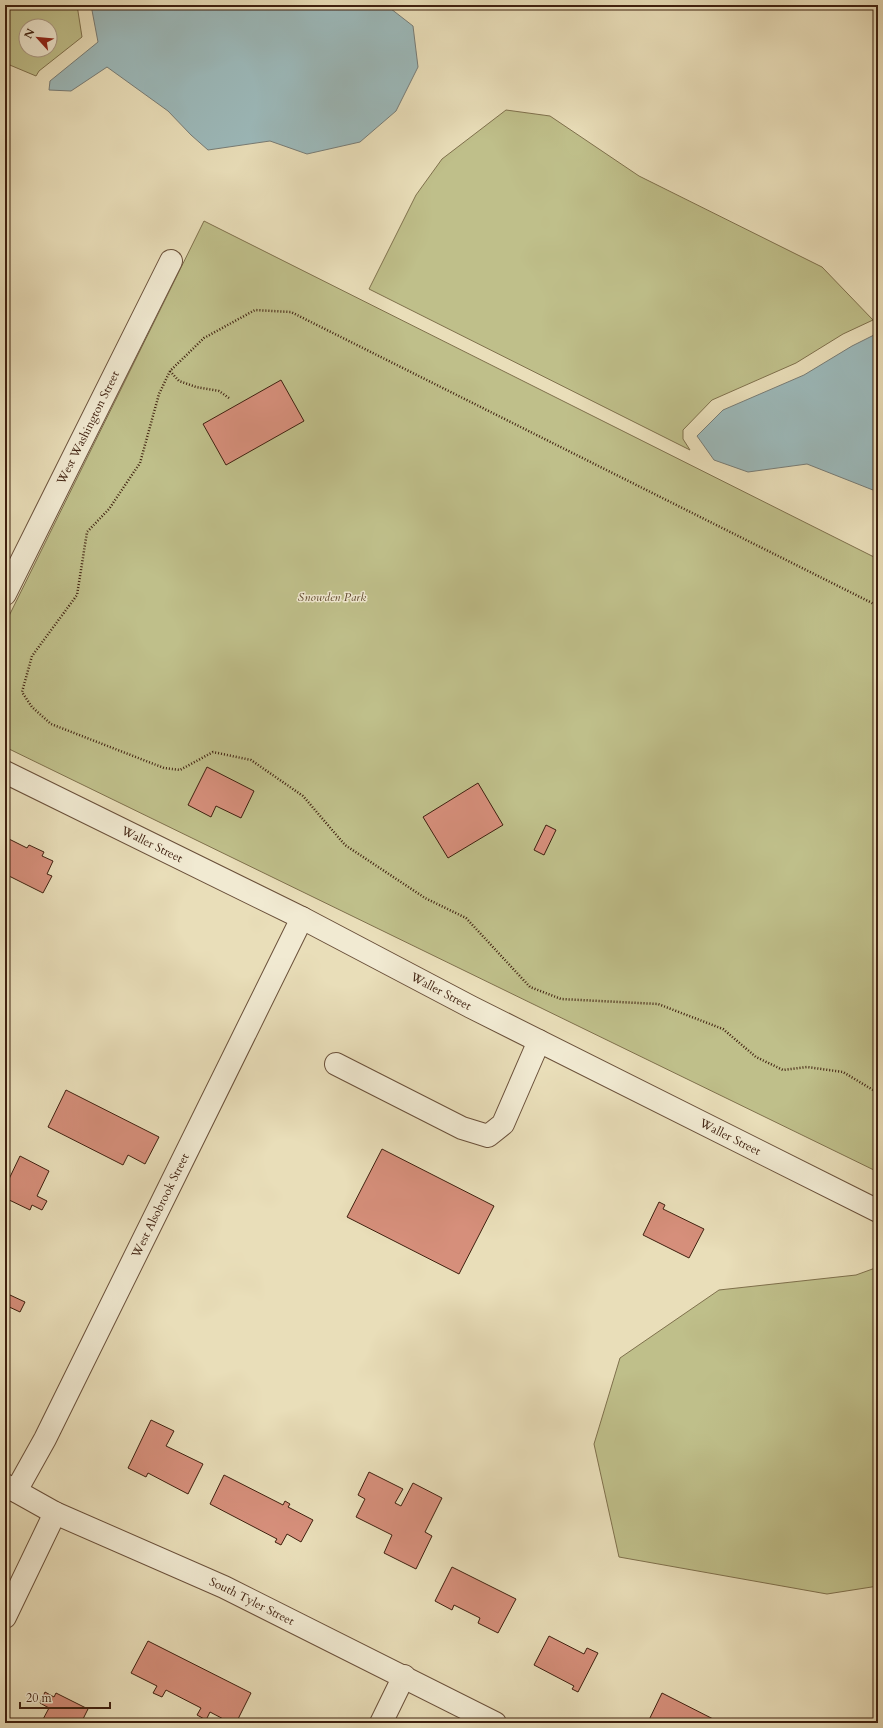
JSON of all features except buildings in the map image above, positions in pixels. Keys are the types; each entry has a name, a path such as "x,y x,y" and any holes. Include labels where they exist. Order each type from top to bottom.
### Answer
{"street":[{"name":"West Washington Street","path":"5,594 172,261"},
{"name":"Waller Street","path":"5,772 302,918 539,1041 878,1211"},
{"name":"West Alsobrook Street","path":"10,1488 45,1439 302,918"},
{"path":"336,1064 462,1128 488,1136 502,1124 539,1041"},
{"name":"South Tyler Street","path":"10,1488 56,1513 224,1587 495,1723"},
{"path":"5,1617 56,1513"},
{"path":"381,1723 404,1676"}],"path":[{"path":"878,606 291,312 255,310 204,338 170,371 159,394 140,463 108,509 87,532 77,595 32,656 22,692 32,707 51,724 164,768 180,770 213,752 251,760 303,796 345,845 425,898 466,918 530,986 561,999 658,1004 723,1029 756,1057 783,1070 807,1067 843,1072 878,1092"},
{"path":"170,371 179,381 196,387 219,391 229,398"}],"green space":[{"path":"5,5 77,5 82,37 58,56 58,18 18,18 18,58 55,58 39,71 36,76 5,63"},
{"path":"506,110 550,116 639,176 822,267 873,320 843,334 796,363 712,400 683,430 683,439 690,450 369,289 416,195 442,159"},
{"name":"Snowden Park","path":"204,221 878,559 878,1172 5,747 5,624"},
{"path":"878,1267 878,1586 827,1594 619,1557 594,1444 620,1358 719,1290 856,1275"}],"water":[{"path":"91,5 386,5 413,26 418,67 396,111 360,142 307,154 270,141 208,150 168,111 107,67 71,91 49,90 50,81 98,42"},
{"path":"878,333 878,492 807,464 748,472 714,460 697,436 723,410 804,375 852,346"}]}
